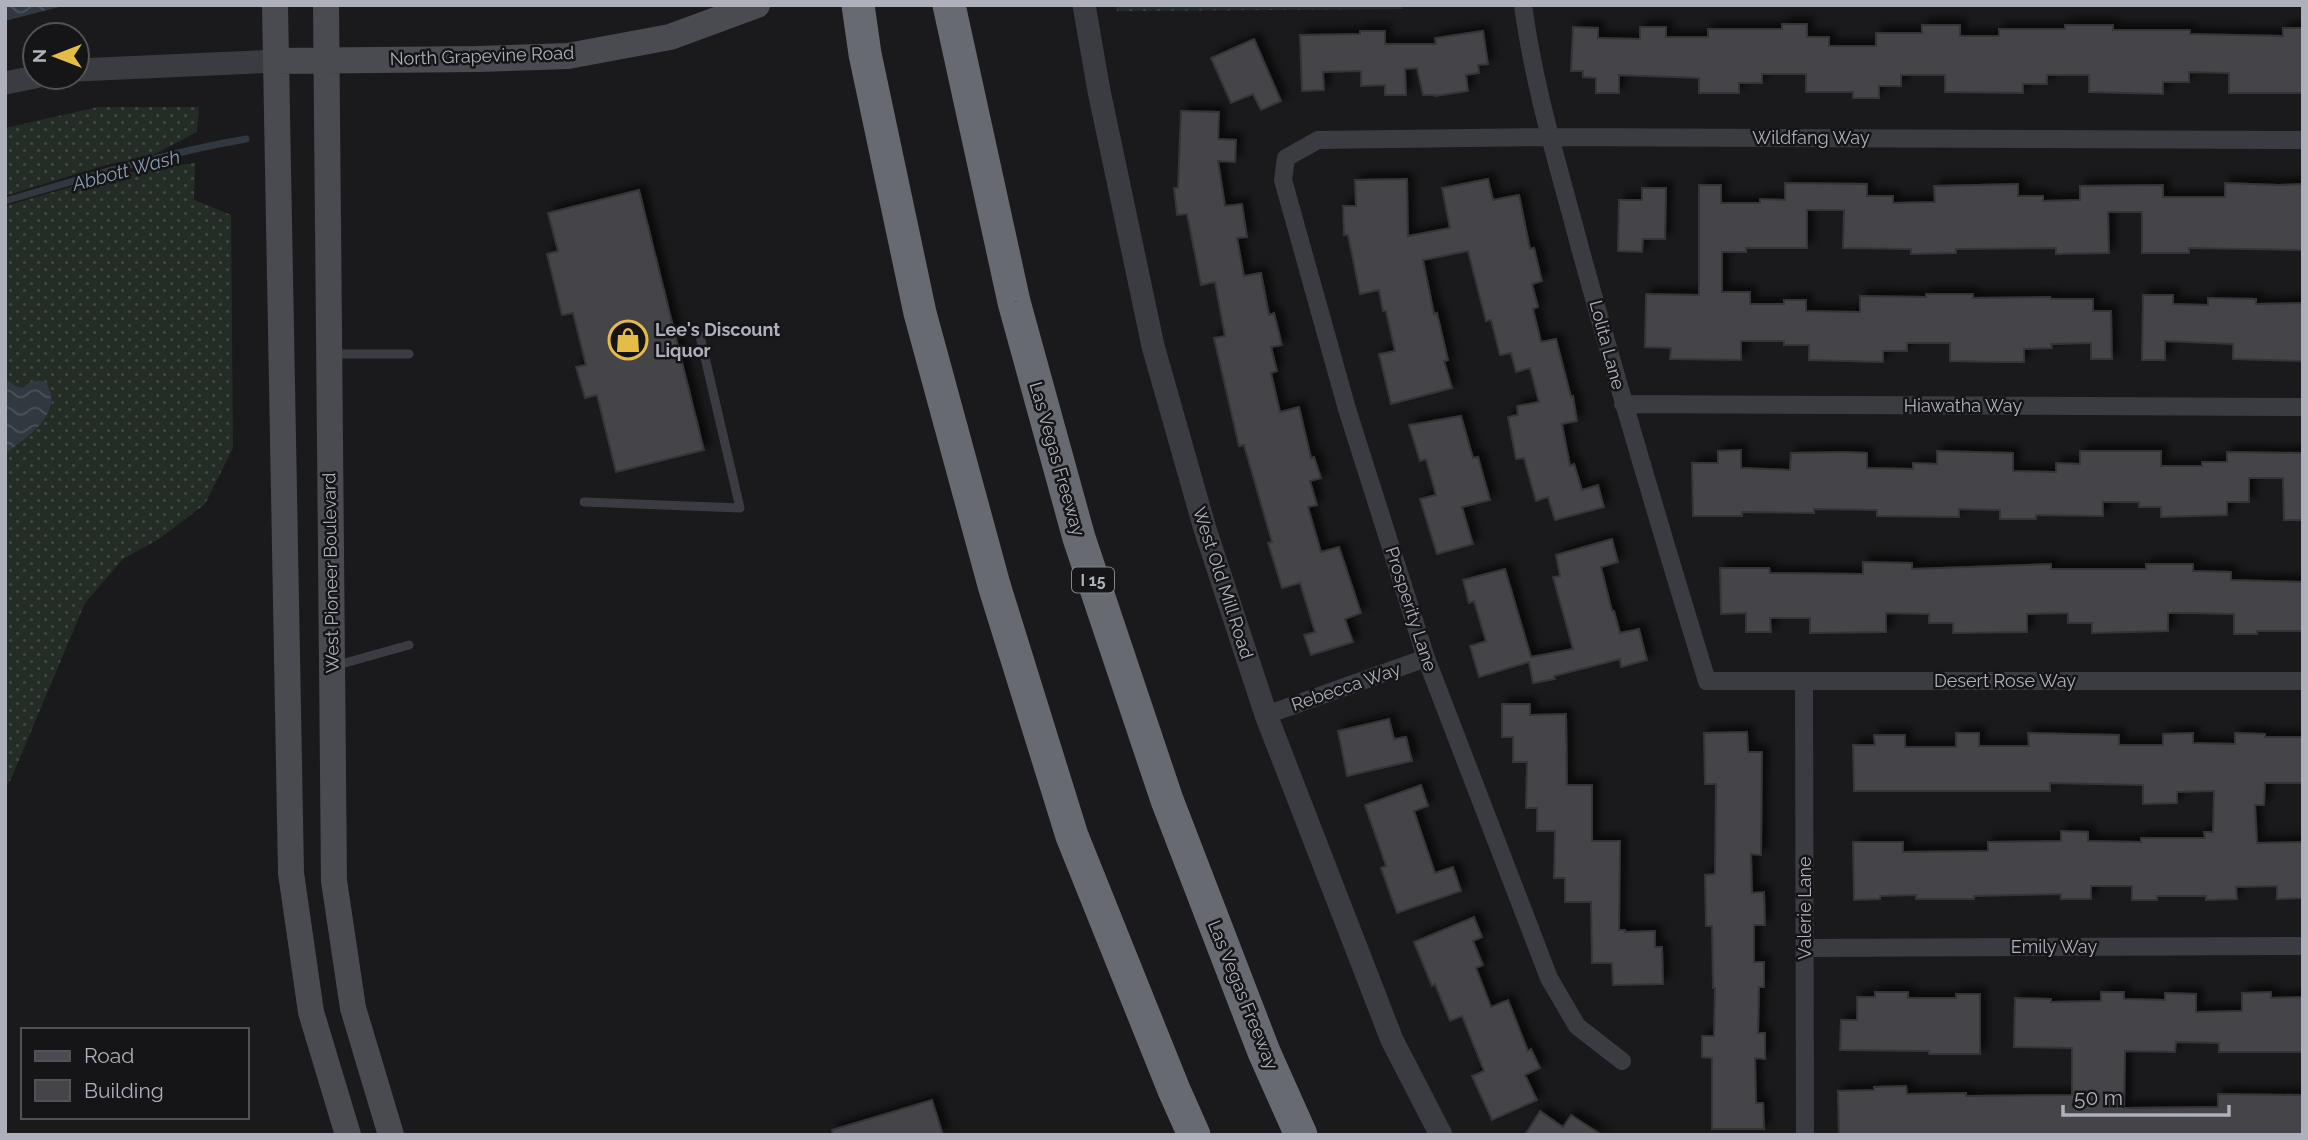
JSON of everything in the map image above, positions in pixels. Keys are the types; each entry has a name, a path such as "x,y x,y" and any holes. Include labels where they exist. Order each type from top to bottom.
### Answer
{"highway":[{"path":"858,5 865,54 920,313 994,584 1072,836 1194,1135"},
{"name":"Las Vegas Freeway","path":"949,5 1014,302 1079,538 1167,800 1264,1052 1301,1135"}],"main road":[{"path":"275,5 291,873 311,1012 348,1135"},
{"name":"West Pioneer Boulevard","path":"326,5 334,881 353,1008 391,1135"},
{"name":"North Grapevine Road","path":"276,61 568,57 670,37 757,5"}],"street":[{"name":"West Old Mill Road","path":"1084,5 1099,91 1153,346 1205,529 1266,715 1391,1040 1441,1135"},
{"name":"Lolita Lane","path":"1523,5 1529,51 1550,137 1623,404 1707,681"},
{"path":"91,69 276,61"},
{"name":"Wildfang Way","path":"1318,140 1550,137 2303,140"},
{"name":"Prosperity Lane","path":"1318,140 1286,158 1283,180 1347,409 1426,658 1549,978 1577,1026 1622,1061"},
{"name":"Hiawatha Way","path":"1623,404 2303,407"},
{"name":"Rebecca Way","path":"1266,715 1426,658"},
{"name":"Desert Rose Way","path":"1707,681 2303,681"},
{"name":"Valerie Lane","path":"1804,681 1805,1135"},
{"name":"Emily Way","path":"1805,948 2303,946"}],"lane":[{"path":"584,502 740,508 700,337"},
{"path":"329,354 409,354"},
{"path":"332,667 409,645"}],"shaded area":[{"path":"1116,5 1402,5 1403,9 1117,11"},
{"path":"98,107 199,107 197,132 147,158 109,164 5,196 5,128"},
{"path":"195,163 194,200 231,215 233,448 205,504 159,539 123,559 85,603 11,779 5,787 5,206 95,180 147,169"}],"water":[{"path":"5,5 66,5 5,21"},
{"path":"5,379 23,388 33,382 46,382 51,394 51,404 41,424 5,454"}],"building":[{"path":"1782,24 1807,24 1807,37 1829,37 1829,46 1876,46 1876,33 1922,33 1922,25 1960,25 1960,36 1999,36 1999,29 2065,29 2065,25 2113,25 2113,30 2190,30 2190,34 2283,36 2283,28 2303,28 2303,93 2229,93 2229,73 2189,72 2189,82 2163,82 2163,94 2089,92 2089,75 2047,75 2047,84 2023,84 2023,93 1945,92 1945,75 1901,75 1901,86 1879,86 1879,98 1853,98 1853,92 1806,92 1806,74 1762,74 1762,83 1739,83 1739,93 1699,93 1699,78 1619,75 1619,93 1596,93 1596,78 1583,77 1583,71 1571,71 1573,27 1598,28 1598,38 1640,39 1640,27 1666,27 1666,37 1708,37 1708,29 1782,29"},
{"path":"1360,31 1385,31 1385,44 1436,44 1435,38 1483,31 1488,64 1478,65 1479,73 1466,75 1468,91 1435,96 1423,95 1417,68 1405,69 1406,95 1385,95 1385,85 1361,86 1361,71 1323,72 1324,90 1302,91 1300,35 1360,34"},
{"path":"1254,39 1281,101 1261,110 1253,94 1231,103 1211,58"},
{"path":"1181,111 1219,112 1218,139 1236,140 1235,162 1218,161 1225,206 1242,204 1247,237 1237,238 1244,276 1261,273 1269,315 1274,313 1282,345 1271,347 1277,371 1271,373 1280,412 1299,407 1311,458 1314,457 1321,478 1310,481 1317,505 1308,507 1321,552 1339,547 1361,613 1345,619 1353,642 1311,655 1304,635 1315,632 1300,583 1282,588 1268,543 1272,542 1244,445 1239,446 1214,338 1225,336 1215,282 1201,285 1187,214 1177,215 1174,188 1178,188"},
{"path":"1407,179 1408,236 1450,228 1442,188 1488,179 1493,200 1519,195 1530,249 1534,248 1542,281 1532,284 1538,307 1533,309 1541,342 1556,339 1571,397 1573,396 1577,421 1562,424 1570,466 1574,464 1582,490 1598,485 1604,507 1555,520 1548,497 1536,501 1524,458 1516,459 1508,417 1518,415 1517,406 1539,402 1530,368 1516,372 1511,353 1500,355 1491,320 1486,321 1468,251 1423,260 1434,314 1437,313 1448,360 1444,361 1452,388 1391,404 1379,354 1395,351 1386,311 1383,311 1379,290 1360,294 1348,235 1344,235 1343,206 1356,206 1355,180"},
{"path":"1785,183 1867,184 1867,196 1893,196 1893,203 1935,202 1934,186 2018,184 2018,196 2043,196 2043,201 2080,200 2080,186 2163,185 2163,197 2225,197 2225,183 2303,184 2303,250 2189,248 2189,253 2142,253 2142,212 2108,212 2109,253 2056,254 2056,248 1956,249 1956,253 1911,254 1911,249 1843,248 1844,210 1807,210 1807,248 1746,248 1746,252 1722,252 1722,292 1750,292 1750,304 1784,304 1784,300 1806,300 1806,311 1860,312 1860,296 1926,297 1926,294 1973,294 1973,298 2093,299 2093,311 2111,311 2112,359 2091,359 2091,343 2051,344 2052,348 2024,349 2024,362 1950,361 1950,343 1907,343 1907,351 1883,351 1883,362 1809,360 1809,345 1784,345 1784,341 1741,341 1741,360 1670,359 1671,348 1645,347 1646,294 1699,295 1699,185 1721,185 1721,203 1760,203 1760,199 1785,200"},
{"path":"1642,188 1666,188 1665,239 1643,239 1642,252 1618,251 1619,200 1642,200"},
{"name":"Lee's Discount Liquor","path":"639,190 704,450 616,472 597,395 585,398 576,367 586,365 573,313 562,315 547,254 558,251 548,213"},
{"path":"2143,295 2173,295 2173,304 2208,305 2208,298 2256,299 2256,304 2303,303 2303,361 2233,359 2233,344 2165,341 2165,360 2142,360"},
{"path":"1461,416 1473,458 1478,457 1490,500 1462,507 1473,544 1437,554 1420,499 1436,495 1426,459 1420,461 1409,425"},
{"path":"1741,450 1741,468 1790,470 1791,453 1844,452 1867,453 1867,468 1913,469 1913,463 1937,464 1937,451 2013,453 2013,471 2056,472 2056,463 2080,464 2080,451 2161,451 2161,466 2202,466 2202,462 2227,462 2227,452 2303,453 2303,520 2284,520 2283,478 2249,478 2249,502 2227,502 2227,515 2161,517 2161,507 2139,507 2139,502 2103,502 2103,516 2036,515 2036,519 2000,519 2000,510 1959,509 1959,517 1877,516 1877,510 1814,509 1814,513 1742,512 1742,516 1693,516 1692,463 1718,463 1718,451"},
{"path":"1612,539 1618,562 1601,567 1612,611 1620,633 1639,629 1647,660 1621,667 1620,659 1533,683 1529,662 1479,677 1470,646 1486,641 1474,601 1469,603 1463,580 1505,569 1531,657 1573,649 1553,577 1560,576 1556,555"},
{"path":"1863,562 1912,563 1912,569 2051,564 2051,569 2146,569 2146,564 2193,564 2193,571 2231,572 2231,580 2303,582 2303,631 2234,634 2234,614 2168,613 2168,631 2092,633 2092,623 2068,623 2068,613 2027,614 2027,632 1953,633 1953,623 1929,623 1929,614 1886,613 1886,632 1810,633 1810,618 1770,618 1771,632 1746,632 1746,613 1721,614 1720,568 1769,568 1770,573 1863,574"},
{"path":"1502,704 1530,704 1530,715 1566,714 1567,785 1592,785 1592,841 1620,841 1619,930 1655,931 1655,947 1662,947 1663,984 1613,985 1612,963 1592,963 1591,902 1565,902 1565,878 1554,878 1555,831 1537,831 1537,808 1526,808 1527,762 1513,762 1513,737 1502,737"},
{"path":"1389,719 1394,739 1406,737 1412,761 1347,776 1338,731"},
{"path":"1747,732 1748,752 1762,752 1761,855 1751,854 1752,893 1764,892 1765,925 1754,925 1754,962 1764,962 1764,987 1759,987 1758,1033 1765,1033 1765,1059 1755,1058 1756,1103 1763,1103 1764,1129 1712,1129 1712,1058 1702,1057 1702,1036 1714,1036 1712,926 1706,926 1705,875 1715,874 1716,784 1705,784 1704,733"},
{"path":"1956,733 1979,733 1979,746 2029,746 2028,733 2119,735 2119,745 2163,745 2163,734 2193,733 2193,743 2235,744 2235,733 2265,734 2265,737 2303,737 2303,783 2265,783 2264,805 2255,805 2257,843 2303,842 2303,898 2277,899 2277,886 2236,887 2237,899 2206,900 2206,896 2157,896 2157,900 2132,900 2132,886 2091,886 2091,899 2061,899 2061,894 1974,896 1974,899 1916,899 1916,895 1880,896 1880,899 1854,900 1853,842 1903,842 1903,852 1988,851 1988,842 2061,841 2061,831 2088,832 2088,841 2141,842 2141,838 2205,838 2204,832 2213,832 2214,791 2177,792 2177,803 2143,804 2143,785 2050,783 2050,791 1854,791 1853,745 1875,745 1874,735 1905,735 1905,747 1956,747"},
{"path":"1421,785 1428,806 1414,811 1435,873 1453,867 1461,891 1397,913 1381,868 1386,866 1365,805"},
{"path":"1474,917 1482,937 1473,941 1483,965 1476,968 1491,1007 1508,1000 1528,1051 1531,1049 1540,1068 1525,1075 1537,1100 1492,1120 1472,1076 1484,1071 1462,1016 1450,1021 1414,942"},
{"path":"1875,992 1908,992 1908,998 1956,998 1956,994 1980,994 1980,1054 1840,1050 1841,1020 1857,1020 1857,997 1875,997"},
{"path":"2101,992 2124,992 2124,999 2165,1000 2165,993 2196,994 2196,1012 2242,1011 2242,993 2271,992 2271,998 2303,997 2303,1052 2219,1052 2219,1043 2176,1042 2175,1052 2125,1051 2124,1108 2218,1107 2218,1094 2303,1095 2303,1135 1839,1135 1838,1091 1906,1086 1907,1094 2072,1095 2072,1048 2014,1047 2015,998 2051,999 2051,1002 2101,1001"},
{"path":"932,1100 943,1135 833,1135 832,1130"},
{"path":"1540,1111 1563,1127 1571,1115 1602,1135 1525,1135"}],"waterway":[{"name":"Abbott Wash","path":"5,201 155,159 246,139"}],"place":[{"name":"Lee's Discount Liquor","path":"628,340"}]}
